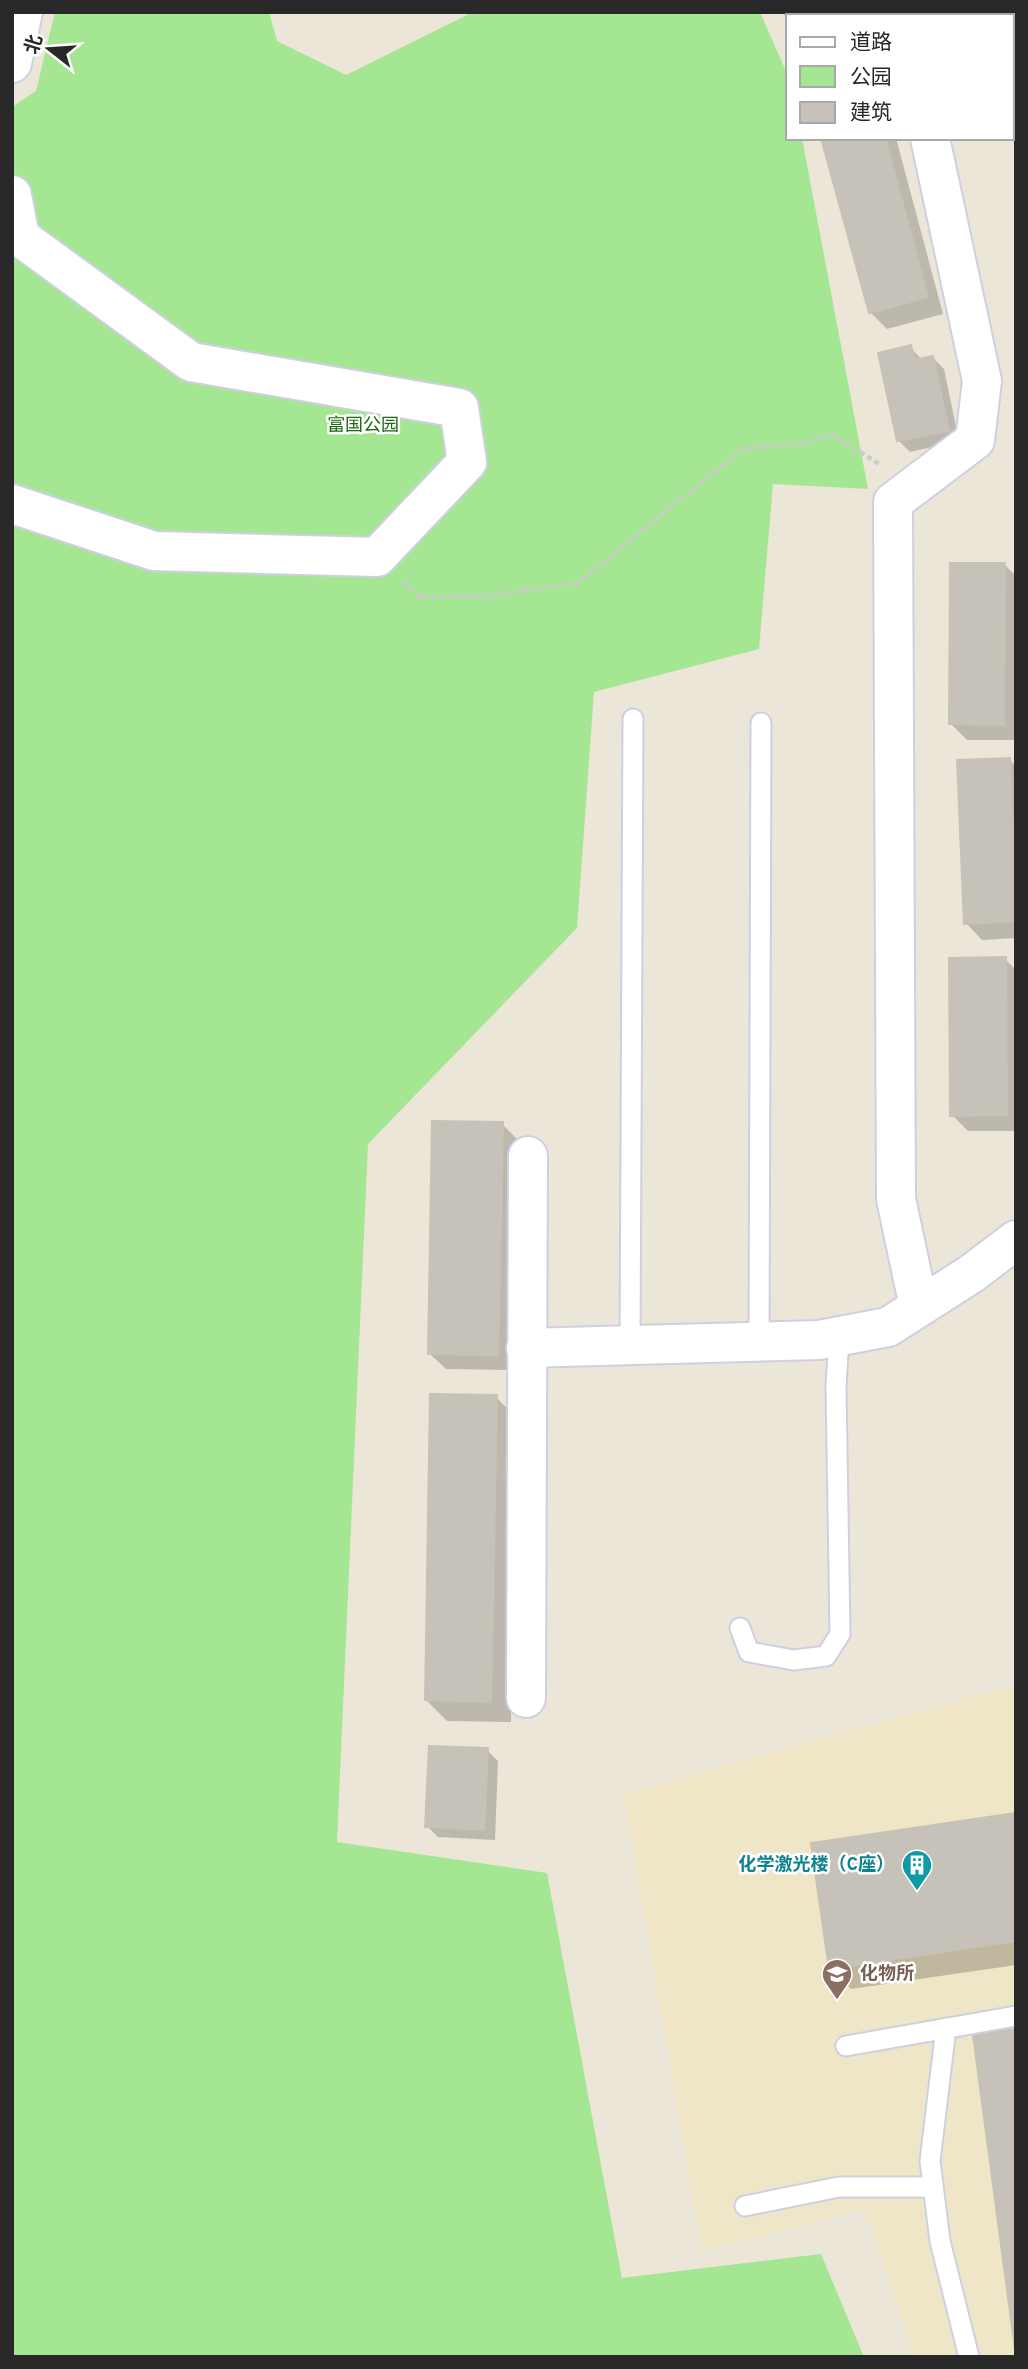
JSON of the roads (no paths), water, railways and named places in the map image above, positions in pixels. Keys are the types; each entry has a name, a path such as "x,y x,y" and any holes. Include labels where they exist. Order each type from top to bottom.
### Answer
{"street":[{"path":"12,63 23,12"},
{"path":"919,1307 896,1199 893,502 975,440 982,380 930,140"},
{"path":"12,195 20,237 191,362 459,408 467,462 377,557 155,551 12,504"},
{"path":"526,1698 528,1156"},
{"path":"526,1348 819,1340 888,1327 971,1274 1016,1240"}],"lane":[{"path":"630,1345 633,719"},
{"path":"760,1341 761,723"},
{"path":"740,1628 749,1652 794,1660 827,1656 840,1634 836,1387 839,1336"},
{"path":"846,2046 1016,2016"},
{"path":"946,2028 930,2161 940,2241 969,2357"},
{"path":"745,2206 839,2187 933,2187"}],"place":[{"name":"化学激光楼（C座）","path":"917,1892"},
{"name":"化物所","path":"837,2001"}],"park label":[{"name":"富国公园","path":"363,426"}]}
